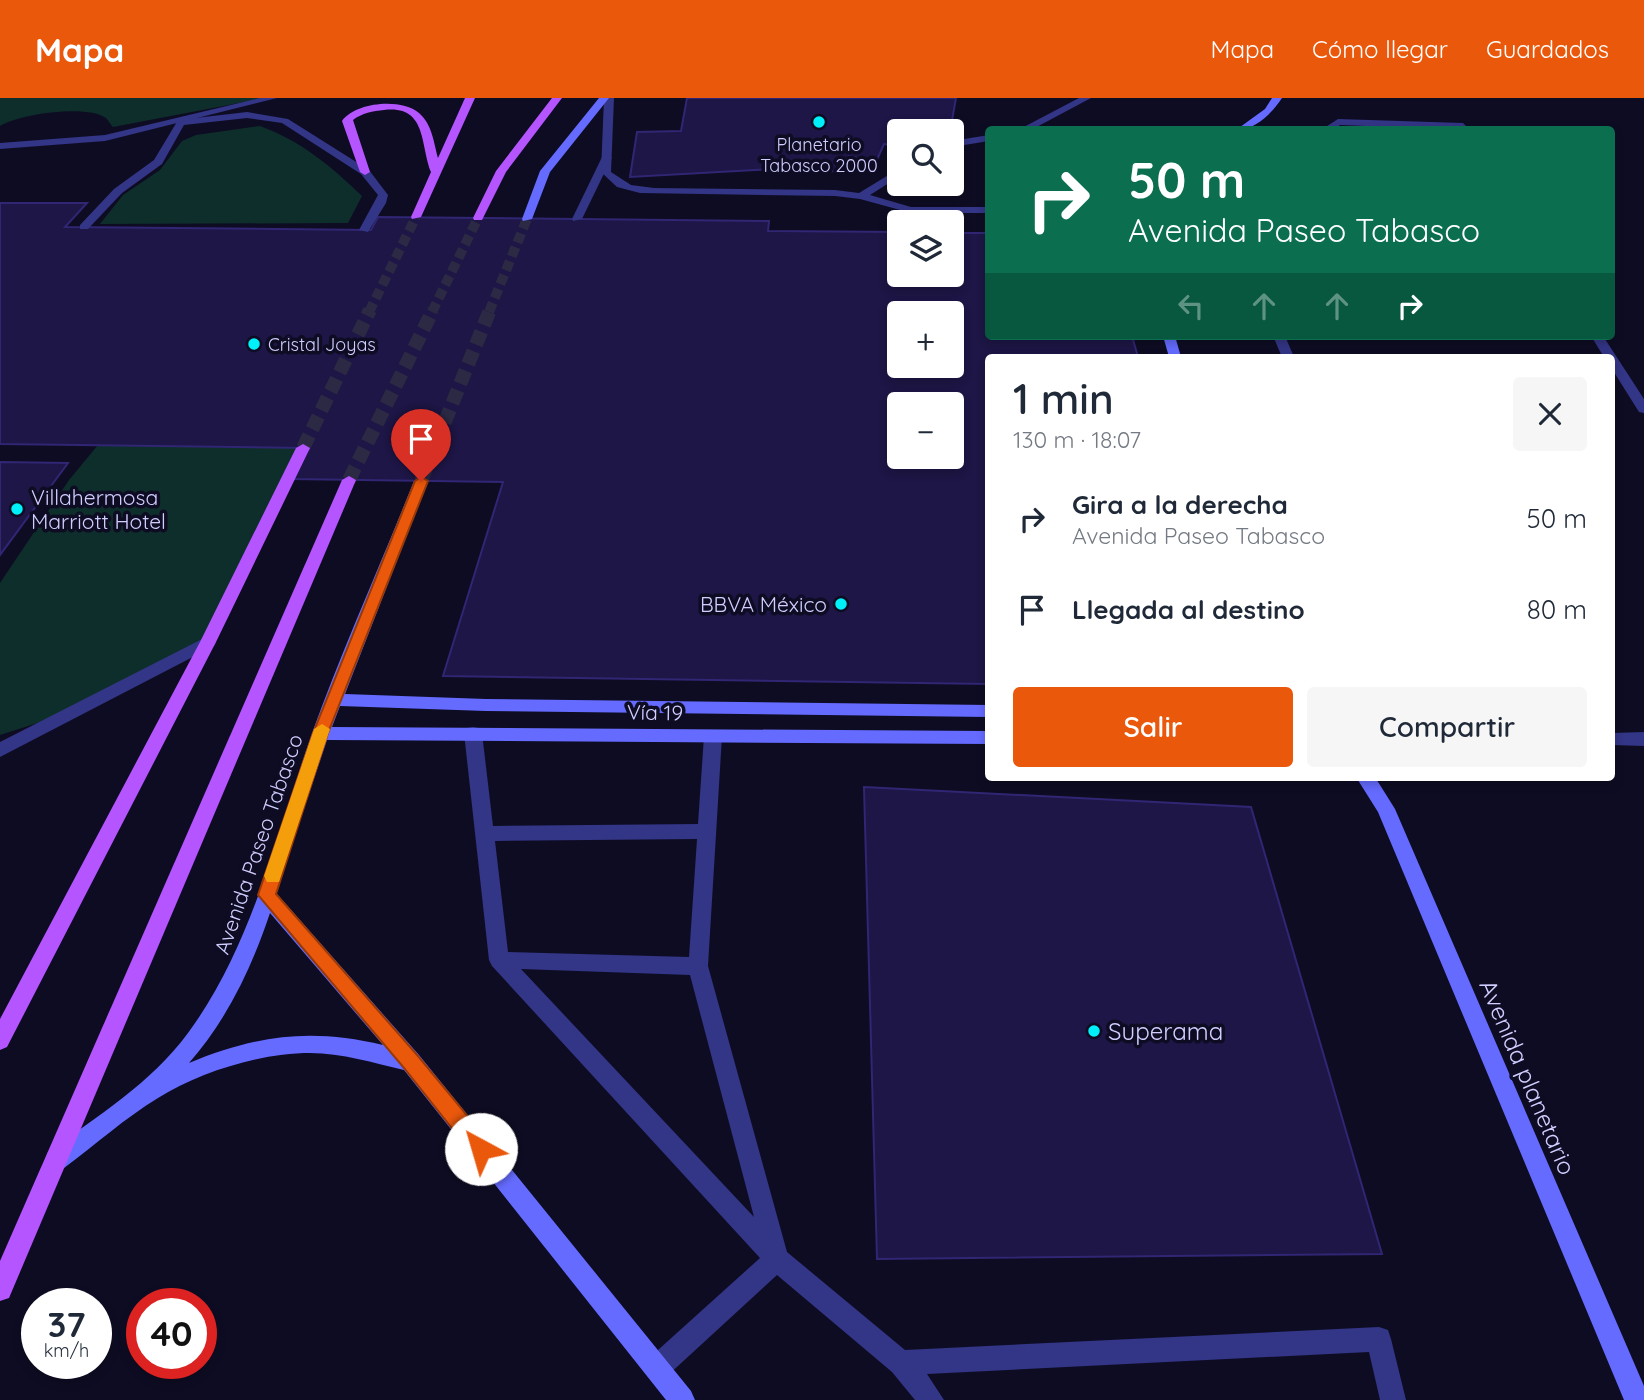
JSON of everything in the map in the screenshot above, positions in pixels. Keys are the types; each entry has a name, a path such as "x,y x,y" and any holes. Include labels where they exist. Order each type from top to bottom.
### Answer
{"main road":[{"path":"415,218 470,98"},
{"path":"478,218 501,171 557,98"},
{"path":"365,172 347,121 355,113 386,106 404,106 415,111 424,121 435,170"},
{"path":"0,1040 208,642 303,448"},
{"path":"0,1289 349,480"},
{"path":"0,1007 24,991"}],"street":[{"path":"0,146 105,138 181,122 272,98"},
{"path":"606,98 606,172 612,180 624,187 645,191 835,193 861,196 911,210 985,211"},
{"path":"527,219 545,171 606,98"},
{"path":"1030,126 1086,98"},
{"path":"1246,126 1268,111 1278,98"},
{"path":"181,122 227,116 275,118 294,125 365,172 383,195 364,230"},
{"path":"84,227 118,191 158,162 181,122"},
{"path":"1332,126 1338,122 1463,126"},
{"path":"964,142 985,139"},
{"path":"577,219 607,157"},
{"path":"861,196 887,179"},
{"path":"1615,364 1644,409"},
{"name":"Avenida Paseo Tabasco","path":"53,1162 151,1090 194,1042 217,1008 247,952 321,733 421,481"},
{"path":"0,750 208,642"},
{"name":"Vía 19","path":"336,700 486,705 985,711"},
{"name":"Vía 19","path":"321,733 985,738"},
{"path":"473,733 499,960 777,1259 901,1363 930,1400"},
{"path":"713,736 698,966 777,1259"},
{"path":"1615,739 1644,739"},
{"name":"Avenida planetario","path":"1368,781 1386,809 1637,1400"},
{"path":"485,834 707,831"},
{"path":"267,895 411,1062 682,1400"},
{"path":"499,960 698,966"},
{"path":"151,1090 228,1058 298,1045 329,1044 411,1062"},
{"path":"657,1367 777,1259"},
{"path":"901,1363 1379,1339 1393,1400"},
{"path":"657,1367 674,1400"}],"green space":[{"path":"0,98 265,98 113,127 106,118 97,114 69,111 22,118 0,126"},
{"path":"260,126 315,155 362,196 348,223 100,224 123,195 160,170 182,141 196,135"},
{"path":"98,445 303,448 208,642 78,710 0,735 0,583 69,480"}],"building":[{"path":"687,98 956,98 952,119 887,119 887,145 884,144 876,162 849,156 852,172 771,169 630,177 637,132 681,131"},
{"path":"0,203 87,203 65,227 371,230 378,217 769,221 768,231 887,232 887,287 964,287 964,233 985,233 985,340 1133,340 1137,354 985,354 985,684 443,676 503,482 292,479 308,448 0,444"},
{"name":"Villahermosa Marriott Hotel","path":"0,462 68,463 0,555"},
{"name":"Superama","path":"864,787 1251,807 1382,1254 877,1259"}],"tunnel":[{"path":"369,312 416,217"},
{"path":"432,312 478,218"},
{"path":"489,312 527,219"},
{"path":"303,448 370,310"},
{"path":"349,480 433,310"},
{"path":"421,481 490,310"}],"slow traffic":[{"path":"273,876 322,729"}],"place":[{"name":"Planetario Tabasco 2000","path":"819,122"},
{"name":"Cristal Joyas","path":"254,344"},
{"name":"Villahermosa Marriott Hotel","path":"17,509"},
{"name":"BBVA México","path":"841,604"},
{"name":"Superama","path":"1094,1031"}],"route":[{"path":"421,481 321,733 267,895 411,1062 481,1149"}]}
